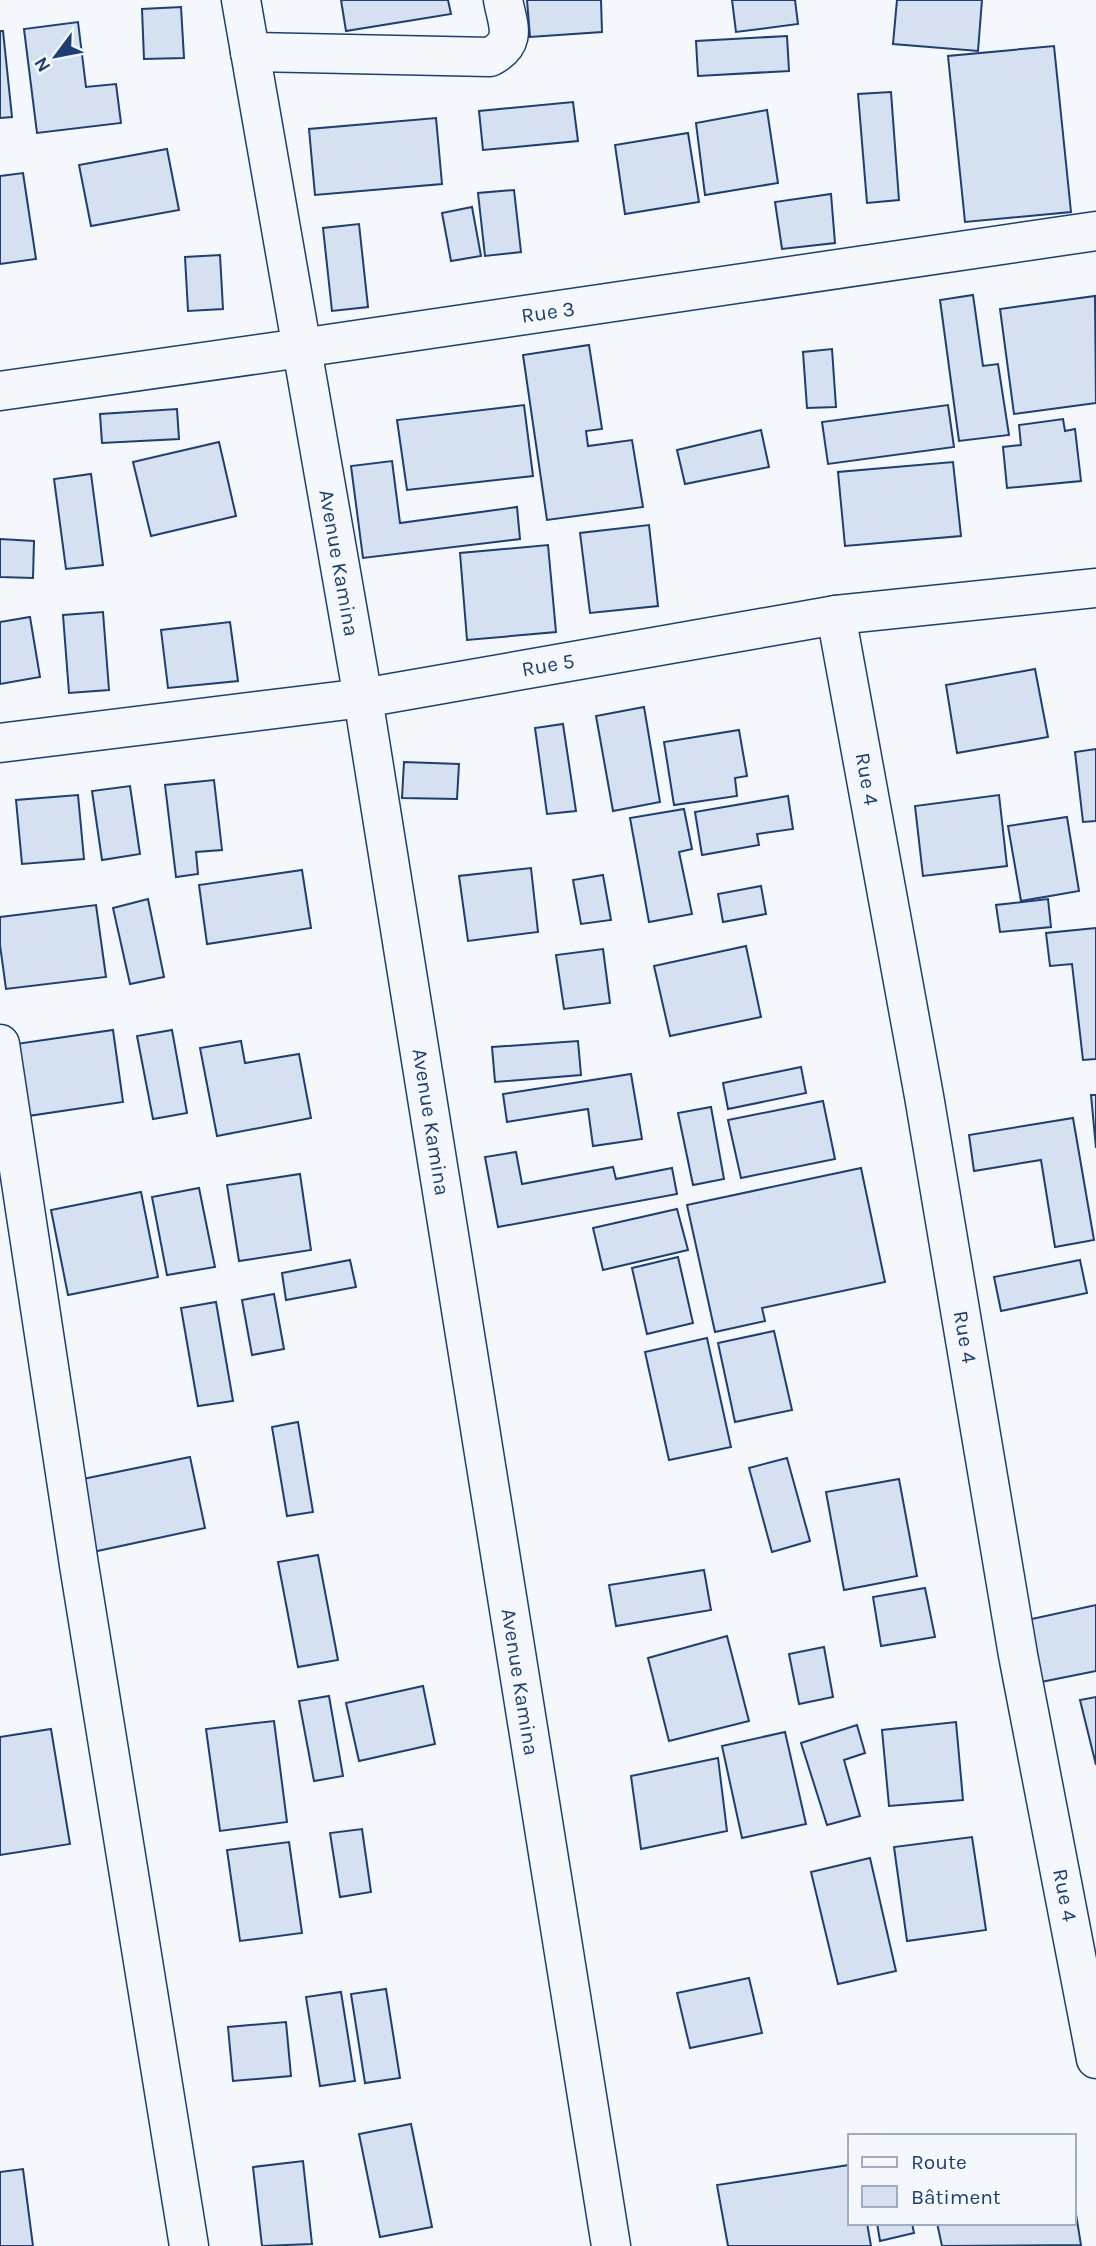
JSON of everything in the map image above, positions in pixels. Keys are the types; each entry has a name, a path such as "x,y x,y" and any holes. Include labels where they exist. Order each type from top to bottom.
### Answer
{"street":[{"name":"Avenue Kamina","path":"241,0 363,698 611,2246"},
{"path":"250,52 490,57 503,50 510,36 503,0"},
{"name":"Rue 3","path":"0,391 1096,231"},
{"name":"Rue 5","path":"0,743 363,698 836,615 1096,588"},
{"name":"Rue 4","path":"836,615 924,1096 1018,1656 1096,2059"},
{"path":"0,1044 81,1578 189,2246"}],"building":[{"path":"341,0 448,0 451,14 346,31"},
{"path":"527,0 601,0 602,32 530,37"},
{"path":"732,0 795,0 798,24 736,32"},
{"path":"897,0 982,0 978,51 893,44"},
{"path":"181,7 184,58 144,59 142,9"},
{"path":"78,22 86,87 116,84 121,123 37,133 24,29"},
{"path":"0,31 3,31 12,117 0,118"},
{"path":"787,36 789,71 698,76 696,41"},
{"path":"1054,46 1071,212 965,222 948,56"},
{"path":"891,92 899,200 867,203 858,94"},
{"path":"573,102 578,141 483,150 479,111"},
{"path":"767,110 778,183 705,195 696,123"},
{"path":"436,118 442,184 315,195 309,129"},
{"path":"688,133 699,202 625,214 615,145"},
{"path":"167,149 179,210 91,226 79,165"},
{"path":"23,173 36,259 0,264 0,176"},
{"path":"514,190 521,252 485,256 478,193"},
{"path":"831,194 835,243 782,249 775,202"},
{"path":"472,207 481,256 451,261 442,213"},
{"path":"359,224 368,307 332,311 323,228"},
{"path":"220,255 223,309 188,311 185,257"},
{"path":"973,295 983,366 998,364 1009,435 959,441 940,300"},
{"path":"1095,296 1096,403 1014,414 1000,309"},
{"path":"589,345 602,429 586,431 588,446 632,440 643,507 547,520 523,355"},
{"path":"832,349 836,407 807,408 803,352"},
{"path":"524,405 533,476 407,490 397,420"},
{"path":"948,405 954,447 828,464 822,422"},
{"path":"177,409 179,439 102,443 100,414"},
{"path":"1063,419 1065,431 1075,429 1081,481 1007,488 1003,447 1021,445 1019,425"},
{"path":"761,430 769,467 685,484 677,450"},
{"path":"219,442 236,516 151,536 133,462"},
{"path":"392,461 400,523 517,507 520,539 363,558 351,466"},
{"path":"953,462 961,536 845,546 838,472"},
{"path":"91,474 103,565 66,569 54,479"},
{"path":"649,525 658,606 590,613 580,533"},
{"path":"0,539 34,541 33,578 0,577"},
{"path":"548,545 556,632 467,640 460,553"},
{"path":"103,612 109,690 69,693 63,615"},
{"path":"30,617 40,677 0,684 0,622"},
{"path":"230,622 238,681 168,688 161,630"},
{"path":"1035,669 1048,737 957,753 946,685"},
{"path":"644,707 660,802 613,811 596,716"},
{"path":"563,724 576,811 547,814 535,728"},
{"path":"739,730 747,776 735,778 737,796 674,805 664,742"},
{"path":"1096,749 1096,821 1083,822 1075,752"},
{"path":"404,762 459,764 457,799 402,798"},
{"path":"214,780 222,850 196,852 198,874 176,877 165,785"},
{"path":"130,786 140,854 102,860 92,791"},
{"path":"78,795 84,859 22,864 16,800"},
{"path":"999,795 1007,866 923,876 915,806"},
{"path":"788,796 793,829 757,834 759,845 702,855 695,812"},
{"path":"684,809 692,849 679,852 692,914 649,922 630,818"},
{"path":"1067,817 1079,891 1021,901 1008,826"},
{"path":"531,868 538,932 468,941 459,876"},
{"path":"302,870 311,928 207,944 199,885"},
{"path":"603,875 611,920 581,924 573,880"},
{"path":"761,886 766,914 723,922 718,894"},
{"path":"148,899 164,977 130,984 113,908"},
{"path":"1048,899 1051,927 1000,932 996,905"},
{"path":"96,905 106,977 6,989 0,945 0,917"},
{"path":"1096,928 1096,1059 1083,1060 1072,964 1050,966 1046,933"},
{"path":"746,946 761,1017 670,1036 654,966"},
{"path":"603,949 610,1003 564,1009 556,955"},
{"path":"113,1030 123,1102 28,1116 16,1044"},
{"path":"172,1030 187,1113 153,1119 137,1036"},
{"path":"241,1041 245,1063 299,1054 311,1118 217,1136 200,1048"},
{"path":"578,1041 581,1075 495,1082 492,1047"},
{"path":"801,1067 806,1093 728,1109 723,1083"},
{"path":"631,1074 642,1139 593,1146 588,1109 507,1122 503,1094"},
{"path":"1091,1095 1096,1095 1096,1148"},
{"path":"823,1101 835,1159 741,1178 728,1120"},
{"path":"711,1107 724,1179 693,1185 678,1113"},
{"path":"1073,1118 1094,1240 1055,1247 1041,1160 974,1171 969,1135"},
{"path":"516,1152 522,1184 613,1167 616,1179 672,1168 677,1194 498,1227 485,1157"},
{"path":"861,1168 885,1282 762,1308 765,1321 715,1332 687,1205"},
{"path":"300,1174 311,1250 239,1261 227,1185"},
{"path":"199,1188 215,1267 167,1275 152,1197"},
{"path":"141,1192 158,1277 68,1295 51,1210"},
{"path":"677,1209 688,1250 603,1270 593,1228"},
{"path":"678,1257 693,1323 647,1334 632,1268"},
{"path":"350,1260 356,1287 286,1300 282,1273"},
{"path":"1080,1260 1087,1293 1001,1311 994,1277"},
{"path":"274,1294 284,1349 252,1355 242,1300"},
{"path":"216,1302 233,1401 198,1406 181,1308"},
{"path":"774,1331 792,1410 735,1422 718,1343"},
{"path":"707,1338 731,1447 669,1460 645,1352"},
{"path":"298,1422 313,1512 287,1516 272,1427"},
{"path":"190,1457 205,1528 88,1553 73,1481"},
{"path":"787,1458 810,1541 772,1552 749,1468"},
{"path":"899,1479 917,1576 844,1590 826,1492"},
{"path":"318,1555 338,1660 298,1667 278,1562"},
{"path":"704,1570 711,1610 616,1626 609,1585"},
{"path":"925,1588 935,1637 881,1646 873,1597"},
{"path":"1096,1605 1096,1671 1031,1684 1018,1622"},
{"path":"727,1636 749,1721 669,1741 648,1658"},
{"path":"824,1647 833,1697 799,1704 789,1654"},
{"path":"423,1686 435,1744 359,1761 346,1703"},
{"path":"329,1696 343,1776 314,1781 299,1701"},
{"path":"1096,1697 1096,1765 1080,1700"},
{"path":"274,1721 287,1822 220,1831 206,1729"},
{"path":"956,1722 963,1800 889,1806 882,1730"},
{"path":"857,1725 865,1753 844,1760 860,1816 827,1825 801,1743"},
{"path":"51,1729 70,1844 0,1855 0,1737"},
{"path":"785,1732 806,1824 742,1838 722,1746"},
{"path":"718,1758 727,1831 641,1849 631,1776"},
{"path":"362,1829 371,1892 340,1897 330,1833"},
{"path":"972,1837 986,1930 907,1941 894,1847"},
{"path":"289,1842 302,1933 240,1941 227,1850"},
{"path":"870,1858 896,1971 838,1984 811,1872"},
{"path":"749,1978 762,2033 690,2048 677,1993"},
{"path":"386,1989 400,2078 365,2083 351,1994"},
{"path":"341,1992 355,2081 320,2086 306,1997"},
{"path":"286,2022 291,2076 233,2081 228,2027"},
{"path":"411,2124 432,2227 380,2237 359,2134"},
{"path":"303,2161 312,2244 262,2246 253,2167"},
{"path":"848,2165 848,2225 867,2225 871,2246 728,2246 717,2185"},
{"path":"23,2169 33,2246 0,2246 0,2172"},
{"path":"1075,2208 1081,2245 942,2246 937,2225 1075,2225"},
{"path":"877,2225 912,2225 914,2233 880,2241"}]}
